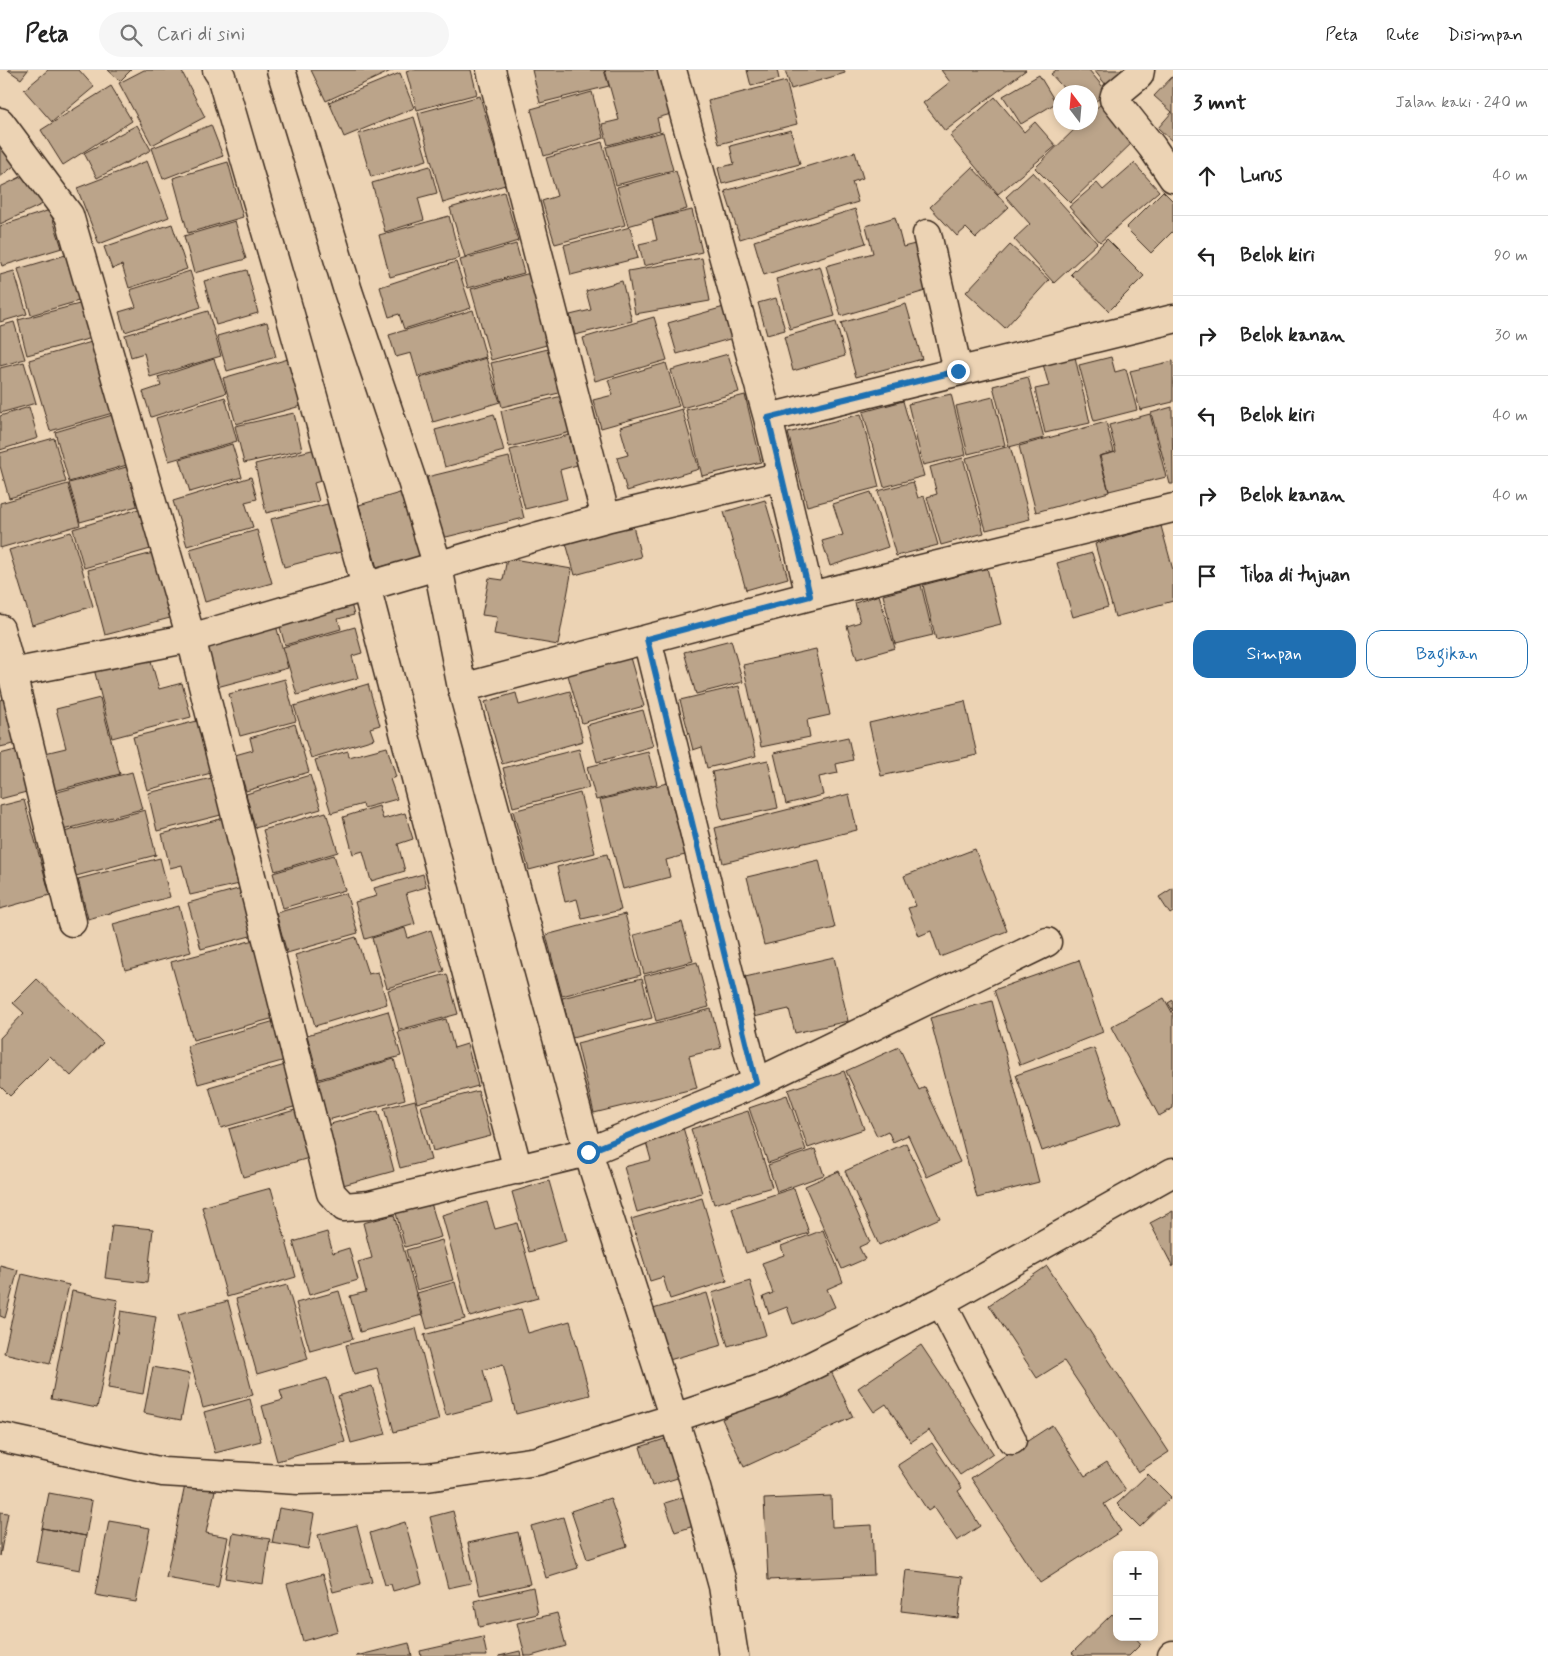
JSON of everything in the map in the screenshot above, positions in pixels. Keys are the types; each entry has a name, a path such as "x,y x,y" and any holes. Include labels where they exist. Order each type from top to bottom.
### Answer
{"street":[{"path":"217,70 221,76 284,292 366,586 518,1170"},
{"path":"282,70 348,291 412,481 438,567 462,688 588,1152 695,1484 723,1586 734,1656"},
{"path":"491,70 606,518"},
{"path":"672,70 768,418 810,596"},
{"path":"1140,70 1139,75 1115,95 1114,99 1152,147 1173,178"},
{"path":"0,122 69,215 191,638 332,1192 344,1207 369,1205 588,1152 756,1083 1047,942"},
{"path":"927,234 958,371"},
{"path":"768,418 1173,319"},
{"path":"12,673 191,638 539,536 782,476"},
{"path":"462,688 810,596 1173,508"},
{"path":"0,629 72,922"},
{"path":"647,639 756,1083"},
{"path":"0,1437 163,1472 298,1480 427,1477 537,1461 774,1384 941,1302 1173,1172"},
{"path":"941,1302 1012,1440"}],"building":[{"path":"8,70 28,70 21,79"},
{"path":"48,70 79,70 94,87 52,122 24,90"},
{"path":"108,70 131,70 120,81"},
{"path":"144,70 181,70 205,117 152,145 119,83"},
{"path":"311,70 393,70 326,101"},
{"path":"471,70 477,94 417,110 406,71"},
{"path":"532,70 604,70 609,86 540,103"},
{"path":"605,70 659,70 671,114 657,118 660,131 608,145 602,124 619,120"},
{"path":"747,70 777,70 779,79 751,86"},
{"path":"785,70 844,70 845,73 791,89"},
{"path":"941,70 1026,70 945,131 923,103 950,82"},
{"path":"1056,70 1089,70 1107,92 1098,99 1098,85 1061,85 1051,74"},
{"path":"1094,70 1129,70 1110,90"},
{"path":"400,73 414,108 344,137 329,102"},
{"path":"1039,75 1053,98 1053,105 1021,124 1003,96"},
{"path":"1173,76 1173,142 1158,128 1172,112 1154,96"},
{"path":"786,81 797,124 719,144 708,101"},
{"path":"111,86 132,121 63,165 41,130"},
{"path":"592,92 604,138 544,156 531,109"},
{"path":"480,96 505,185 443,203 418,113"},
{"path":"995,97 1024,132 1035,122 1056,146 998,194 950,136"},
{"path":"1103,102 1138,137 1070,203 1035,168 1074,130 1098,130 1098,107"},
{"path":"414,117 427,160 371,177 358,134"},
{"path":"137,125 151,150 97,178 84,153"},
{"path":"211,125 223,156 163,179 152,148"},
{"path":"791,130 800,164 722,184 718,168 734,164 730,146"},
{"path":"663,132 673,170 616,185 606,147"},
{"path":"9,139 24,158 0,177 0,146"},
{"path":"602,142 625,225 555,244 542,201 557,196 546,158"},
{"path":"855,152 863,178 852,182 858,202 740,239 725,191"},
{"path":"147,161 169,217 99,244 77,188"},
{"path":"228,162 243,217 188,233 173,178"},
{"path":"1134,163 1159,191 1100,242 1069,207 1097,183 1103,190"},
{"path":"430,166 437,193 418,198 424,220 385,232 372,183"},
{"path":"972,167 1009,207 976,238 966,228 957,236 930,207"},
{"path":"676,171 687,209 628,226 617,187"},
{"path":"31,172 45,203 0,224 0,187"},
{"path":"1033,172 1097,243 1054,283 1014,239 1030,224 1006,197"},
{"path":"1163,191 1173,201 1173,231 1151,253 1126,228"},
{"path":"504,192 518,241 465,257 450,208"},
{"path":"855,209 866,243 764,275 754,241"},
{"path":"50,210 62,248 2,266 0,260 0,226"},
{"path":"692,210 702,252 644,266 639,244 657,240 652,219"},
{"path":"449,216 460,258 390,277 379,235"},
{"path":"895,217 903,247 919,243 932,289 841,316 826,266 873,253 866,226"},
{"path":"235,221 246,259 194,273 184,236"},
{"path":"172,224 187,269 129,288 122,265 112,269 104,247"},
{"path":"630,227 638,258 571,275 564,245"},
{"path":"1107,239 1144,276 1109,311 1071,274"},
{"path":"516,244 524,273 468,288 460,260"},
{"path":"1010,245 1049,280 1005,328 966,292"},
{"path":"69,254 82,300 31,315 18,269"},
{"path":"702,258 710,301 635,314 628,271"},
{"path":"456,262 471,308 404,329 399,314 389,317 380,287"},
{"path":"820,266 835,316 790,329 776,279"},
{"path":"247,270 258,313 216,325 204,281"},
{"path":"14,271 27,314 0,322 0,275"},
{"path":"190,271 201,307 125,332 119,312 136,307 130,290"},
{"path":"534,272 554,343 491,360 471,289"},
{"path":"622,281 632,321 575,335 570,315 591,310 586,291"},
{"path":"776,298 785,330 767,335 758,303"},
{"path":"87,302 96,337 27,355 18,320"},
{"path":"906,304 922,359 856,377 841,323"},
{"path":"724,307 733,338 677,354 668,323"},
{"path":"473,310 486,357 418,377 411,353 396,357 389,335"},
{"path":"208,311 221,356 150,377 144,353 131,357 125,335"},
{"path":"654,317 667,360 595,381 583,338"},
{"path":"14,322 25,359 0,366 0,326"},
{"path":"267,322 276,357 227,371 217,336"},
{"path":"836,322 845,356 793,371 784,337"},
{"path":"95,341 116,412 50,431 29,360"},
{"path":"552,348 563,392 502,407 491,363"},
{"path":"728,354 739,392 682,408 671,370"},
{"path":"295,357 308,404 236,424 223,378"},
{"path":"1075,357 1090,423 1045,433 1035,389 1049,386 1043,364"},
{"path":"1111,357 1115,372 1126,369 1137,410 1094,421 1079,365"},
{"path":"486,358 500,402 433,422 420,378"},
{"path":"214,359 226,393 151,417 143,392 161,386 158,377"},
{"path":"1173,361 1173,402 1140,410 1130,371"},
{"path":"24,362 36,403 0,413 0,368"},
{"path":"666,363 679,406 601,428 593,400 613,395 608,380"},
{"path":"1028,377 1044,438 1009,447 993,386"},
{"path":"951,394 966,455 923,465 908,404"},
{"path":"745,395 761,462 702,476 686,410"},
{"path":"562,396 571,432 509,447 501,411"},
{"path":"225,397 237,441 169,461 156,418"},
{"path":"993,397 1005,445 968,454 956,406"},
{"path":"903,401 924,476 884,487 863,412"},
{"path":"29,407 38,438 0,450 0,416"},
{"path":"1172,407 1173,484 1170,484 1151,413"},
{"path":"682,409 699,469 627,491 617,458 628,455 620,427"},
{"path":"294,413 302,450 244,463 235,426"},
{"path":"116,414 130,464 69,482 55,432"},
{"path":"494,414 504,451 445,467 435,430"},
{"path":"861,414 879,487 807,506 788,433"},
{"path":"1150,414 1166,477 1109,491 1100,456 1116,452 1109,425"},
{"path":"1106,422 1114,452 1099,456 1109,492 1036,512 1019,446"},
{"path":"569,435 577,465 560,470 567,499 525,509 510,450"},
{"path":"54,438 66,482 9,498 0,466 0,453"},
{"path":"232,444 242,477 190,492 180,459"},
{"path":"1010,446 1030,519 986,530 966,458"},
{"path":"320,448 328,479 314,483 319,501 266,513 255,464"},
{"path":"509,457 524,518 442,538 427,477"},
{"path":"963,458 984,533 941,545 927,497 937,494 930,467"},
{"path":"130,466 141,505 80,522 69,483"},
{"path":"251,477 257,499 245,502 253,527 187,546 173,501"},
{"path":"913,482 918,498 924,496 938,545 896,556 878,491"},
{"path":"68,484 80,525 0,548 0,503"},
{"path":"403,492 421,556 377,568 359,505"},
{"path":"871,492 888,547 830,566 822,541 843,535 833,504"},
{"path":"765,500 788,578 746,590 724,512"},
{"path":"331,503 344,551 284,567 271,519"},
{"path":"142,508 154,548 84,568 73,529"},
{"path":"633,526 641,557 575,575 566,543"},
{"path":"1161,526 1173,570 1173,601 1115,617 1095,544"},
{"path":"257,530 272,583 205,602 190,549"},
{"path":"71,532 93,606 32,625 9,550"},
{"path":"153,553 170,618 105,635 88,570"},
{"path":"1092,553 1108,607 1073,617 1057,563"},
{"path":"507,558 572,569 558,645 494,634 497,617 482,615 489,578 503,580"},
{"path":"987,568 1001,624 936,640 923,585"},
{"path":"921,585 933,635 895,644 883,595"},
{"path":"879,595 895,648 857,659 847,626 860,622 855,603"},
{"path":"350,600 354,615 338,619 341,629 285,645 278,620"},
{"path":"273,615 288,668 217,687 205,643"},
{"path":"355,627 362,653 352,656 358,678 297,695 283,647"},
{"path":"731,640 743,682 696,694 684,652"},
{"path":"816,649 830,715 807,720 810,737 761,747 743,665"},
{"path":"149,654 159,689 182,683 191,717 112,738 94,669"},
{"path":"629,654 644,706 582,723 567,672"},
{"path":"285,679 296,721 240,736 229,694"},
{"path":"368,684 380,725 370,728 374,739 311,758 294,706"},
{"path":"739,686 756,756 707,768 702,747 693,750 680,700"},
{"path":"570,691 583,741 502,764 485,702 516,693 519,705"},
{"path":"6,698 18,743 0,747 0,700"},
{"path":"100,698 120,774 54,791 45,753 66,748 56,709"},
{"path":"965,701 977,755 881,776 869,723"},
{"path":"643,710 653,746 597,762 587,725"},
{"path":"197,721 211,773 147,790 133,737"},
{"path":"295,724 309,772 246,791 235,755 253,750 250,738"},
{"path":"848,737 853,760 836,764 838,773 819,777 823,795 786,804 774,753"},
{"path":"387,747 396,777 390,779 397,799 364,808 363,804 331,813 315,760 348,751 349,757"},
{"path":"23,748 34,790 0,799 0,754"},
{"path":"579,749 589,788 513,807 503,768"},
{"path":"648,752 657,784 596,800 587,767"},
{"path":"768,760 778,808 722,820 712,772"},
{"path":"132,772 142,809 63,830 54,793"},
{"path":"310,775 321,809 255,828 246,794"},
{"path":"216,777 225,814 157,831 148,793"},
{"path":"667,783 685,855 666,860 670,877 623,889 600,800"},
{"path":"580,793 595,853 529,870 513,811"},
{"path":"849,794 857,830 723,863 715,828"},
{"path":"24,800 50,895 0,909 0,806"},
{"path":"379,806 383,819 405,813 413,839 398,844 405,871 371,881 363,851 353,854 343,817"},
{"path":"145,810 156,855 76,876 64,832"},
{"path":"326,812 338,852 275,871 263,830"},
{"path":"228,817 244,883 190,895 182,865 170,868 162,834"},
{"path":"975,849 1007,931 940,957 931,931 919,936 908,908 916,906 904,876"},
{"path":"607,854 621,910 582,919 577,899 565,902 557,867"},
{"path":"334,855 345,890 283,908 273,873"},
{"path":"160,858 170,897 88,919 78,879"},
{"path":"819,860 835,928 764,945 747,877"},
{"path":"423,874 426,887 406,893 415,924 365,939 355,902 377,896 374,888"},
{"path":"245,887 258,934 201,949 188,903"},
{"path":"1173,888 1173,912 1170,914 1159,897"},
{"path":"346,893 358,933 287,953 276,913"},
{"path":"179,906 191,952 125,970 113,924"},
{"path":"625,914 641,975 562,996 546,935"},
{"path":"682,922 693,961 644,974 634,935"},
{"path":"405,928 408,938 431,930 444,971 387,988 372,938"},
{"path":"356,937 368,974 378,972 387,1004 315,1026 295,955"},
{"path":"261,938 282,1016 193,1040 171,962"},
{"path":"834,957 848,1021 795,1033 789,1009 754,1017 745,977"},
{"path":"1079,960 1103,1032 1020,1065 994,990"},
{"path":"697,962 709,1007 656,1021 644,976"},
{"path":"447,974 458,1014 399,1030 388,990"},
{"path":"642,978 652,1018 572,1038 562,998"},
{"path":"37,979 103,1043 71,1076 50,1056 10,1096 0,1086 0,1038 24,1013 13,1003"},
{"path":"1164,998 1173,1014 1173,1108 1159,1116 1111,1027"},
{"path":"1173,1000 1173,1011 1168,1003"},
{"path":"992,1001 1039,1182 977,1198 930,1018"},
{"path":"711,1009 721,1048 689,1056 697,1088 594,1113 577,1043"},
{"path":"388,1011 401,1056 319,1079 307,1035"},
{"path":"282,1019 293,1058 198,1084 187,1046"},
{"path":"446,1019 454,1048 467,1044 478,1086 417,1103 398,1032"},
{"path":"899,1047 919,1090 925,1087 960,1162 927,1177 908,1135 893,1142 888,1131 877,1136 846,1071"},
{"path":"1094,1048 1121,1124 1042,1151 1016,1075"},
{"path":"394,1059 405,1099 328,1120 317,1081"},
{"path":"292,1063 304,1104 221,1128 209,1087"},
{"path":"844,1071 864,1129 808,1148 788,1090"},
{"path":"478,1091 491,1136 433,1151 421,1106"},
{"path":"787,1095 806,1150 768,1163 749,1108"},
{"path":"415,1100 431,1160 400,1168 384,1108"},
{"path":"302,1108 316,1156 243,1177 229,1129"},
{"path":"378,1111 394,1171 343,1185 327,1125"},
{"path":"748,1111 772,1187 714,1204 691,1129"},
{"path":"682,1124 702,1193 637,1212 624,1167 651,1160 644,1135"},
{"path":"906,1143 940,1218 879,1245 845,1171"},
{"path":"815,1149 824,1175 777,1192 768,1165"},
{"path":"839,1171 870,1242 859,1247 865,1259 842,1269 805,1186"},
{"path":"549,1181 566,1241 529,1252 512,1192"},
{"path":"271,1188 296,1277 227,1297 202,1207"},
{"path":"794,1188 809,1233 746,1253 732,1208"},
{"path":"702,1198 727,1281 670,1299 663,1277 650,1281 631,1219"},
{"path":"487,1202 495,1229 517,1223 538,1298 470,1317 442,1215"},
{"path":"431,1203 441,1237 405,1247 396,1213"},
{"path":"1173,1211 1173,1267 1150,1223"},
{"path":"394,1215 422,1315 360,1332 350,1296 366,1292 358,1262 372,1258 363,1223"},
{"path":"112,1225 153,1229 147,1283 105,1278"},
{"path":"823,1230 843,1282 827,1289 835,1307 793,1324 787,1307 769,1314 763,1297 773,1293 762,1263 784,1255 781,1246"},
{"path":"327,1232 333,1253 349,1248 358,1280 309,1295 293,1242"},
{"path":"442,1240 453,1280 417,1290 406,1250"},
{"path":"0,1265 18,1270 5,1318 0,1316"},
{"path":"1047,1266 1169,1452 1138,1472 1064,1361 1037,1378 989,1305"},
{"path":"22,1274 69,1285 50,1364 4,1353"},
{"path":"750,1281 766,1335 728,1346 712,1293"},
{"path":"455,1282 465,1319 427,1329 417,1293"},
{"path":"287,1285 308,1359 257,1374 236,1299"},
{"path":"72,1291 118,1300 97,1408 51,1399"},
{"path":"339,1291 353,1339 310,1351 296,1303"},
{"path":"707,1293 722,1345 669,1360 653,1309"},
{"path":"228,1301 253,1395 203,1408 178,1314"},
{"path":"521,1309 528,1333 570,1321 590,1395 516,1414 503,1364 483,1370 492,1403 446,1415 424,1335"},
{"path":"121,1311 156,1317 143,1394 108,1388"},
{"path":"416,1328 439,1420 394,1432 377,1368 354,1374 346,1345"},
{"path":"921,1345 993,1453 960,1475 929,1430 911,1442 886,1404 874,1412 858,1388"},
{"path":"153,1367 190,1374 181,1420 144,1413"},
{"path":"830,1369 853,1417 744,1467 722,1419"},
{"path":"327,1378 345,1442 277,1461 262,1406 283,1400 280,1391"},
{"path":"372,1386 386,1434 351,1443 338,1396"},
{"path":"250,1399 261,1441 215,1453 204,1412"},
{"path":"1052,1425 1085,1476 1107,1462 1126,1490 1104,1504 1121,1531 1040,1583 971,1478"},
{"path":"674,1436 687,1475 652,1486 640,1447"},
{"path":"932,1443 962,1488 958,1491 980,1526 957,1541 934,1507 928,1511 898,1465"},
{"path":"1148,1474 1171,1497 1140,1527 1117,1504"},
{"path":"185,1485 215,1490 206,1533 228,1537 218,1587 166,1578"},
{"path":"49,1493 92,1501 86,1536 42,1528"},
{"path":"690,1495 700,1524 675,1532 665,1503"},
{"path":"831,1496 832,1527 872,1525 874,1575 768,1580 764,1499"},
{"path":"610,1498 627,1546 587,1559 571,1511"},
{"path":"279,1508 314,1514 308,1549 272,1543"},
{"path":"453,1511 471,1583 448,1588 430,1517"},
{"path":"0,1512 8,1513 0,1556"},
{"path":"563,1517 578,1568 546,1578 531,1526"},
{"path":"109,1521 150,1528 136,1602 95,1595"},
{"path":"405,1522 422,1583 393,1591 391,1584 385,1585 370,1533"},
{"path":"357,1525 372,1582 333,1592 318,1535"},
{"path":"42,1528 86,1536 80,1570 36,1562"},
{"path":"518,1532 530,1584 480,1595 468,1543"},
{"path":"233,1533 270,1539 263,1584 225,1578"},
{"path":"906,1570 963,1577 958,1618 901,1611"},
{"path":"323,1574 338,1631 303,1641 287,1584"},
{"path":"533,1587 538,1614 479,1627 474,1601"},
{"path":"557,1613 566,1646 525,1656 517,1623"},
{"path":"1112,1614 1113,1641 1138,1641 1141,1644 1129,1656 1076,1656 1072,1653"},
{"path":"483,1637 487,1656 421,1656 420,1651"},
{"path":"409,1643 412,1656 356,1656"},
{"path":"520,1651 521,1656 499,1656"}],"route":[{"path":"588,1152 756,1083 647,639 810,596 768,418 958,371"}]}
